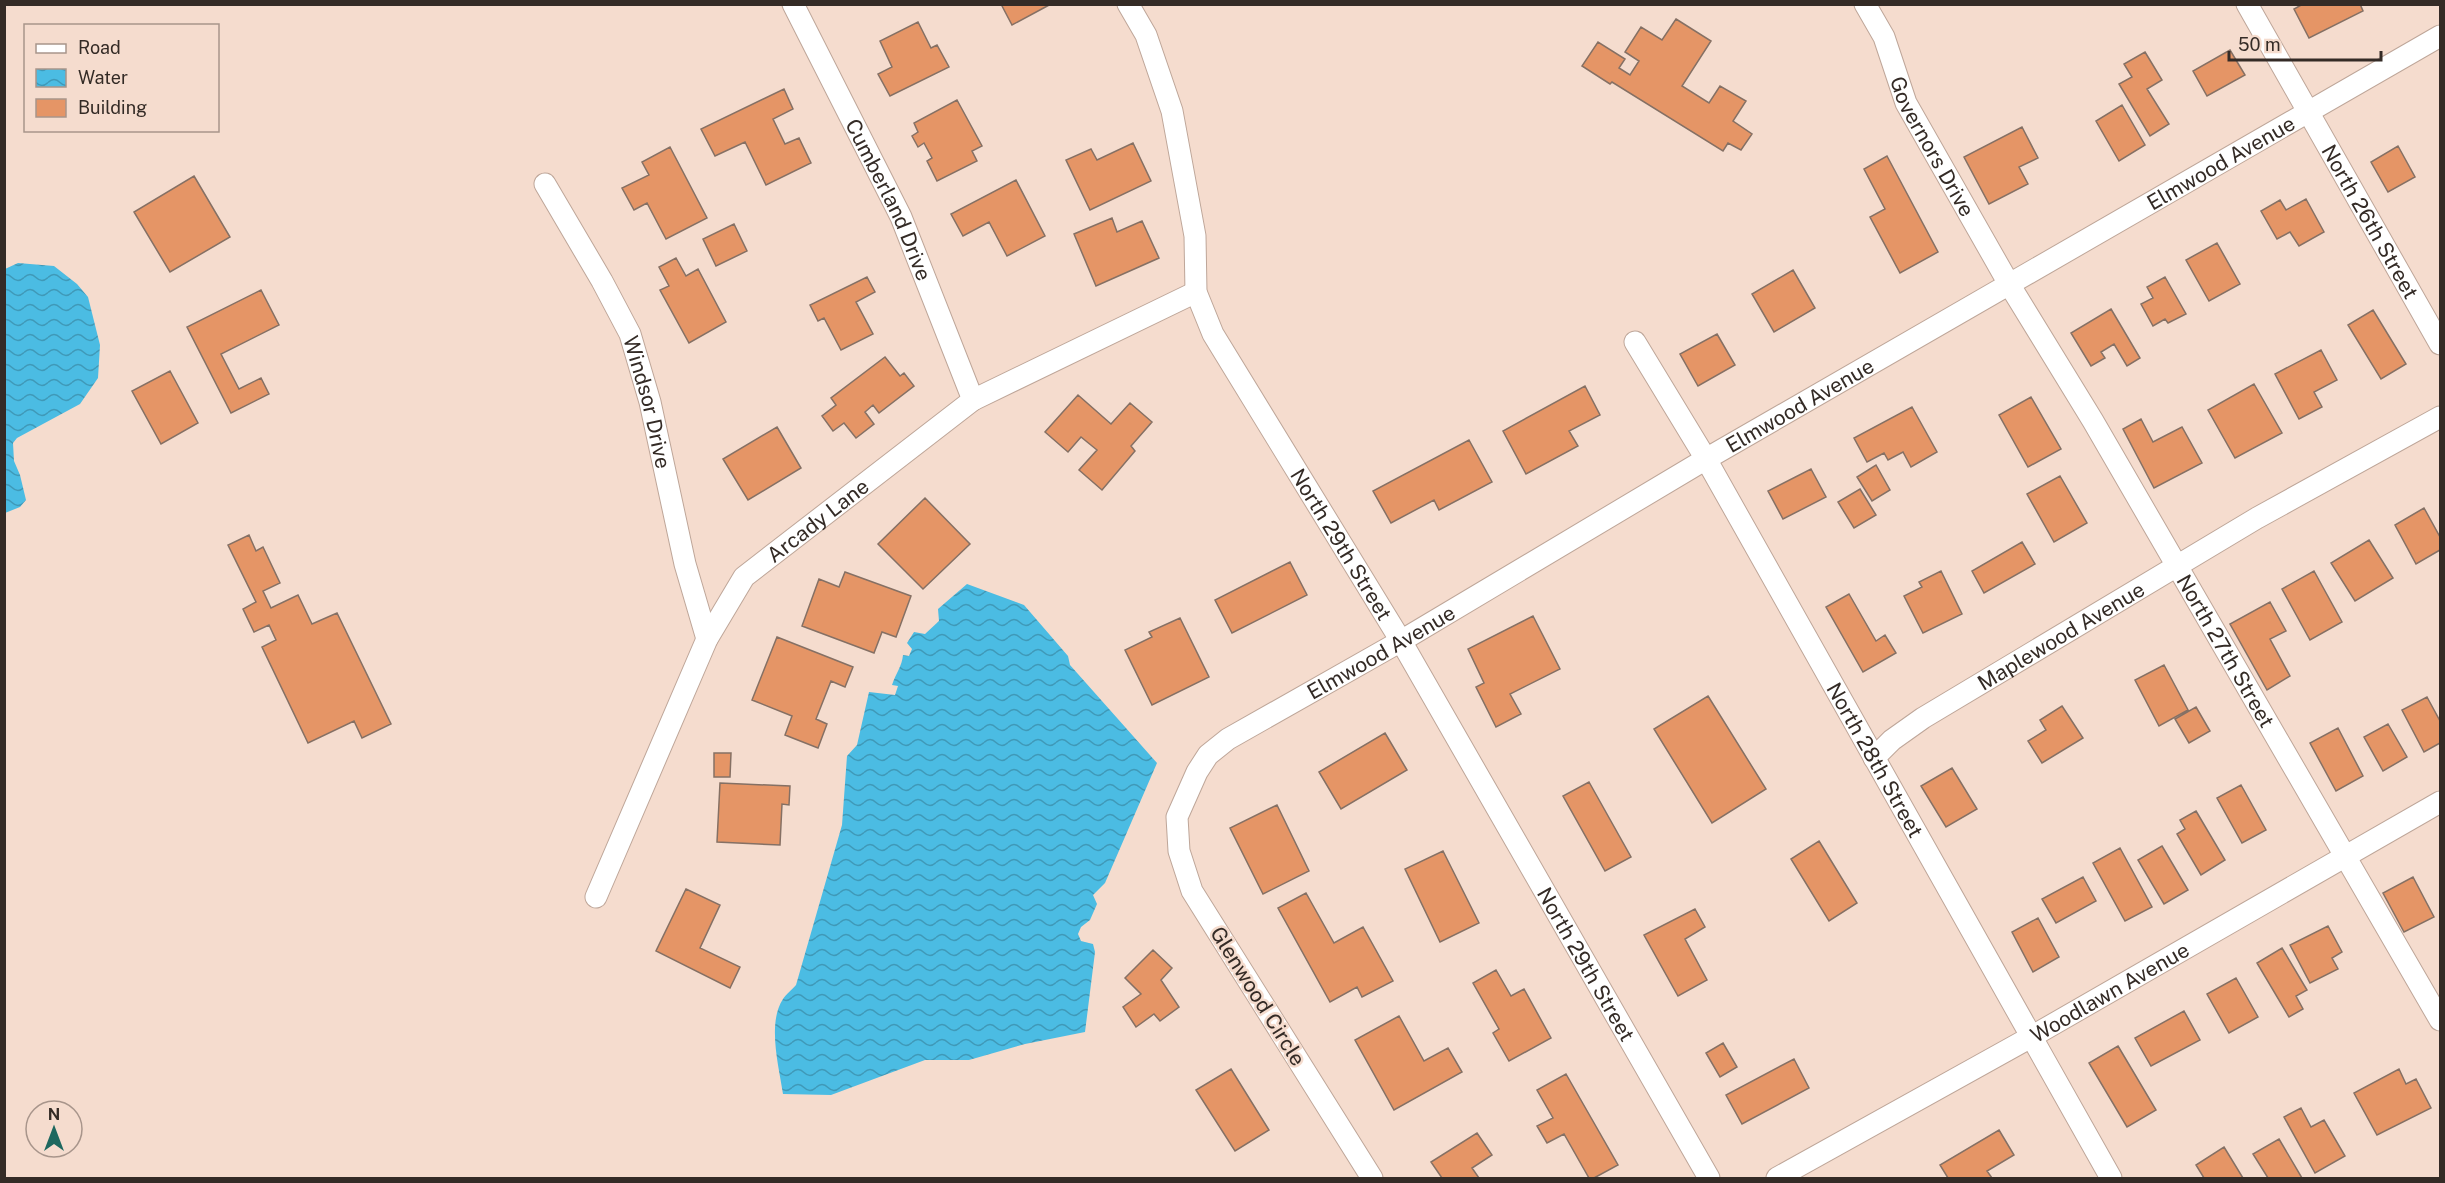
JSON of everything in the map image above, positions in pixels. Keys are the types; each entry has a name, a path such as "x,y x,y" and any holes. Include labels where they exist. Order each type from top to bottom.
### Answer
{"street":[{"name":"Cumberland Drive","path":"793,4 901,217 973,400"},
{"name":"North 29th Street","path":"1128,4 1146,35 1172,111 1195,236 1196,292 1213,334 1401,641 1709,1179"},
{"name":"Governors Drive","path":"1865,4 1884,37 1906,103 2009,284"},
{"name":"North 26th Street","path":"2247,4 2440,344"},
{"name":"Elmwood Avenue","path":"1182,803 1208,755 1228,739 1401,641 1706,459 2440,36"},
{"name":"Windsor Drive","path":"545,184 630,334 650,402 685,564 707,639"},
{"name":"North 27th Street","path":"2009,284 2093,421 2440,1020"},
{"name":"Arcady Lane","path":"596,897 707,639 744,577 973,400 1196,292"},
{"name":"North 28th Street","path":"1635,342 1706,459 2111,1179"},
{"name":"Maplewood Avenue","path":"1874,758 1892,740 1923,718 2257,518 2440,417"},
{"name":"Woodlawn Avenue","path":"1777,1179 2031,1037 2440,802"},
{"name":"Glenwood Circle","path":"1182,803 1177,817 1179,851 1192,891 1372,1179"}],"water":[{"path":"18,263 54,266 77,284 88,297 100,345 98,378 80,404 17,438 13,443 14,461 26,500 20,507 5,513 5,269"},
{"path":"967,584 1024,605 1068,656 1070,665 1157,763 1105,883 1093,895 1097,904 1090,920 1081,927 1078,934 1081,941 1093,944 1095,952 1085,1032 1025,1044 969,1060 925,1060 831,1095 783,1094 775,1032 778,1009 783,999 796,985 842,825 847,756 857,745 869,692 895,695 898,686 892,685 903,655 909,656 912,649 907,643 914,632 925,634 939,621 938,609"}],"building":[{"path":"1001,4 1051,4 1012,25"},
{"path":"2303,4 2360,4 2363,11 2309,38 2294,9"},
{"path":"1676,19 1711,41 1682,86 1709,103 1720,86 1746,101 1733,121 1752,134 1741,150 1728,143 1723,151 1582,66 1598,42 1625,59 1619,68 1630,75 1639,61 1625,52 1641,27 1662,40"},
{"path":"918,22 931,48 937,45 949,67 890,96 878,74 892,67 880,41"},
{"path":"2230,50 2245,75 2207,96 2193,71"},
{"path":"2145,52 2162,80 2147,89 2169,124 2150,136 2119,84 2132,77 2124,64"},
{"path":"784,89 793,109 773,119 785,144 799,138 811,163 766,185 745,142 715,156 701,129"},
{"path":"957,100 982,146 972,151 977,161 937,181 927,161 932,158 924,143 918,147 912,136 918,132 914,123"},
{"path":"2122,105 2145,145 2119,161 2096,121"},
{"path":"2022,127 2038,158 2019,167 2028,184 1989,204 1964,157"},
{"path":"1133,143 1151,181 1090,210 1066,160 1091,149 1097,160"},
{"path":"2398,146 2415,177 2388,192 2371,162"},
{"path":"670,147 707,218 666,239 647,203 634,210 622,188 649,175 642,162"},
{"path":"1887,156 1938,252 1900,273 1870,217 1885,209 1864,169"},
{"path":"194,176 230,237 170,272 134,212"},
{"path":"1016,180 1045,236 1007,256 989,222 963,236 951,214"},
{"path":"2306,199 2324,232 2299,246 2290,232 2277,239 2261,211 2280,200 2286,210"},
{"path":"1112,218 1117,232 1142,221 1159,258 1096,286 1074,234"},
{"path":"734,224 747,251 716,266 703,239"},
{"path":"2217,243 2240,284 2209,301 2186,260"},
{"path":"676,258 686,276 698,269 726,322 689,343 660,290 669,286 659,267"},
{"path":"1793,270 1815,308 1774,332 1752,294"},
{"path":"867,277 875,292 856,302 873,334 841,350 824,318 818,321 810,305"},
{"path":"2165,277 2186,314 2168,323 2165,319 2153,326 2141,304 2153,298 2147,287"},
{"path":"261,290 279,325 221,354 239,389 261,378 269,394 231,413 187,327"},
{"path":"2111,309 2140,358 2127,366 2114,344 2101,352 2105,358 2091,366 2071,333"},
{"path":"2373,310 2406,364 2381,379 2348,325"},
{"path":"1717,334 1735,365 1698,386 1680,354"},
{"path":"2321,350 2337,380 2314,392 2322,407 2299,419 2275,374"},
{"path":"885,357 900,376 904,373 914,386 879,413 873,405 865,412 874,424 856,438 844,423 833,431 822,416 836,405 831,398"},
{"path":"170,371 198,423 161,444 132,391"},
{"path":"2254,384 2282,433 2235,458 2208,410"},
{"path":"1585,386 1600,415 1569,431 1578,446 1526,474 1503,431"},
{"path":"1078,395 1111,424 1130,403 1152,422 1131,446 1135,451 1102,490 1079,470 1097,450 1081,437 1068,452 1045,432"},
{"path":"2031,397 2061,449 2028,467 1999,415"},
{"path":"1912,407 1937,452 1911,467 1903,452 1888,460 1884,453 1867,462 1854,438"},
{"path":"2141,419 2153,442 2182,427 2202,463 2154,488 2123,429"},
{"path":"777,427 801,468 748,500 723,459"},
{"path":"1469,440 1492,482 1439,510 1434,500 1391,523 1373,491"},
{"path":"1876,465 1890,490 1872,501 1857,477"},
{"path":"1811,469 1826,497 1783,519 1768,491"},
{"path":"2060,476 2087,523 2054,542 2027,494"},
{"path":"1860,489 1876,515 1854,528 1838,502"},
{"path":"925,498 970,544 923,589 878,544"},
{"path":"2424,508 2440,537 2440,550 2416,564 2395,525"},
{"path":"249,535 256,551 263,547 280,583 263,591 271,608 298,595 312,624 337,613 391,724 362,738 354,721 308,743 262,647 276,640 269,625 254,632 243,609 256,602 228,545"},
{"path":"2369,540 2393,578 2355,601 2331,563"},
{"path":"2022,542 2035,564 1984,593 1972,571"},
{"path":"1290,562 1307,595 1232,633 1215,600"},
{"path":"1941,571 1962,614 1923,633 1904,596 1922,587 1919,582"},
{"path":"2314,571 2342,622 2310,640 2282,589"},
{"path":"845,572 911,596 896,637 882,632 874,653 802,626 819,579 839,587"},
{"path":"1849,594 1876,641 1885,635 1896,653 1863,672 1826,607"},
{"path":"2270,602 2286,631 2270,639 2290,676 2267,690 2230,624"},
{"path":"1533,616 1560,669 1510,694 1521,714 1496,727 1476,687 1484,683 1468,649"},
{"path":"1180,618 1209,677 1152,705 1125,650 1152,637 1149,632"},
{"path":"777,637 853,667 845,687 831,681 816,719 827,724 818,748 785,735 792,716 752,700"},
{"path":"2164,665 2188,710 2159,726 2135,680"},
{"path":"1708,696 1766,789 1712,823 1654,729"},
{"path":"2427,697 2440,721 2440,743 2424,752 2402,710"},
{"path":"2062,706 2083,738 2042,763 2028,741 2046,730 2040,720"},
{"path":"2196,707 2210,731 2189,743 2175,719"},
{"path":"2388,724 2407,757 2383,771 2364,737"},
{"path":"2338,728 2363,776 2336,791 2310,743"},
{"path":"1385,733 1407,770 1341,809 1319,772"},
{"path":"714,753 731,753 730,777 714,777"},
{"path":"1952,768 1977,809 1946,827 1921,786"},
{"path":"1589,782 1631,857 1605,871 1563,796"},
{"path":"720,783 790,786 789,805 782,804 780,845 717,842"},
{"path":"2241,785 2266,830 2242,843 2217,798"},
{"path":"1277,805 1309,871 1263,894 1230,828"},
{"path":"2196,811 2225,860 2201,875 2177,834 2185,829 2180,820"},
{"path":"1819,841 1857,903 1829,921 1791,859"},
{"path":"2162,846 2188,890 2164,904 2138,860"},
{"path":"2120,848 2152,907 2125,921 2093,863"},
{"path":"1443,851 1479,923 1440,942 1405,869"},
{"path":"2083,877 2096,901 2056,923 2042,899"},
{"path":"2413,877 2434,917 2404,932 2383,893"},
{"path":"686,889 720,905 700,948 740,967 730,988 656,951"},
{"path":"1306,893 1334,943 1363,927 1393,981 1362,997 1357,987 1330,1002 1278,908"},
{"path":"1695,909 1705,927 1685,939 1707,980 1678,996 1644,935"},
{"path":"2038,918 2059,957 2033,972 2012,932"},
{"path":"2328,926 2342,952 2332,958 2338,969 2310,983 2290,945"},
{"path":"2282,948 2307,990 2296,996 2303,1009 2289,1017 2257,963"},
{"path":"1153,950 1172,968 1161,980 1179,1007 1160,1021 1154,1014 1136,1027 1123,1007 1141,994 1125,978"},
{"path":"1496,970 1511,996 1524,989 1551,1038 1509,1061 1493,1033 1499,1029 1473,983"},
{"path":"2236,978 2258,1017 2229,1033 2207,994"},
{"path":"2184,1011 2200,1040 2151,1066 2135,1038"},
{"path":"1399,1016 1424,1061 1448,1048 1462,1072 1394,1110 1355,1040"},
{"path":"1723,1043 1737,1067 1720,1077 1706,1053"},
{"path":"2118,1046 2156,1110 2127,1127 2089,1063"},
{"path":"1794,1059 1809,1088 1742,1124 1726,1095"},
{"path":"1231,1069 1269,1130 1235,1151 1196,1090"},
{"path":"2399,1069 2406,1084 2416,1079 2431,1108 2377,1135 2354,1093"},
{"path":"1566,1074 1618,1165 1594,1178 1589,1178 1564,1134 1547,1143 1537,1126 1553,1118 1537,1090"},
{"path":"2301,1108 2311,1127 2324,1120 2345,1156 2315,1173 2284,1117"},
{"path":"1999,1130 2014,1155 1987,1171 1992,1178 1948,1178 1940,1165"},
{"path":"1477,1133 1492,1155 1472,1168 1479,1178 1442,1178 1431,1162"},
{"path":"2279,1139 2302,1178 2268,1178 2253,1154"},
{"path":"2224,1147 2243,1178 2204,1178 2196,1165"}]}
